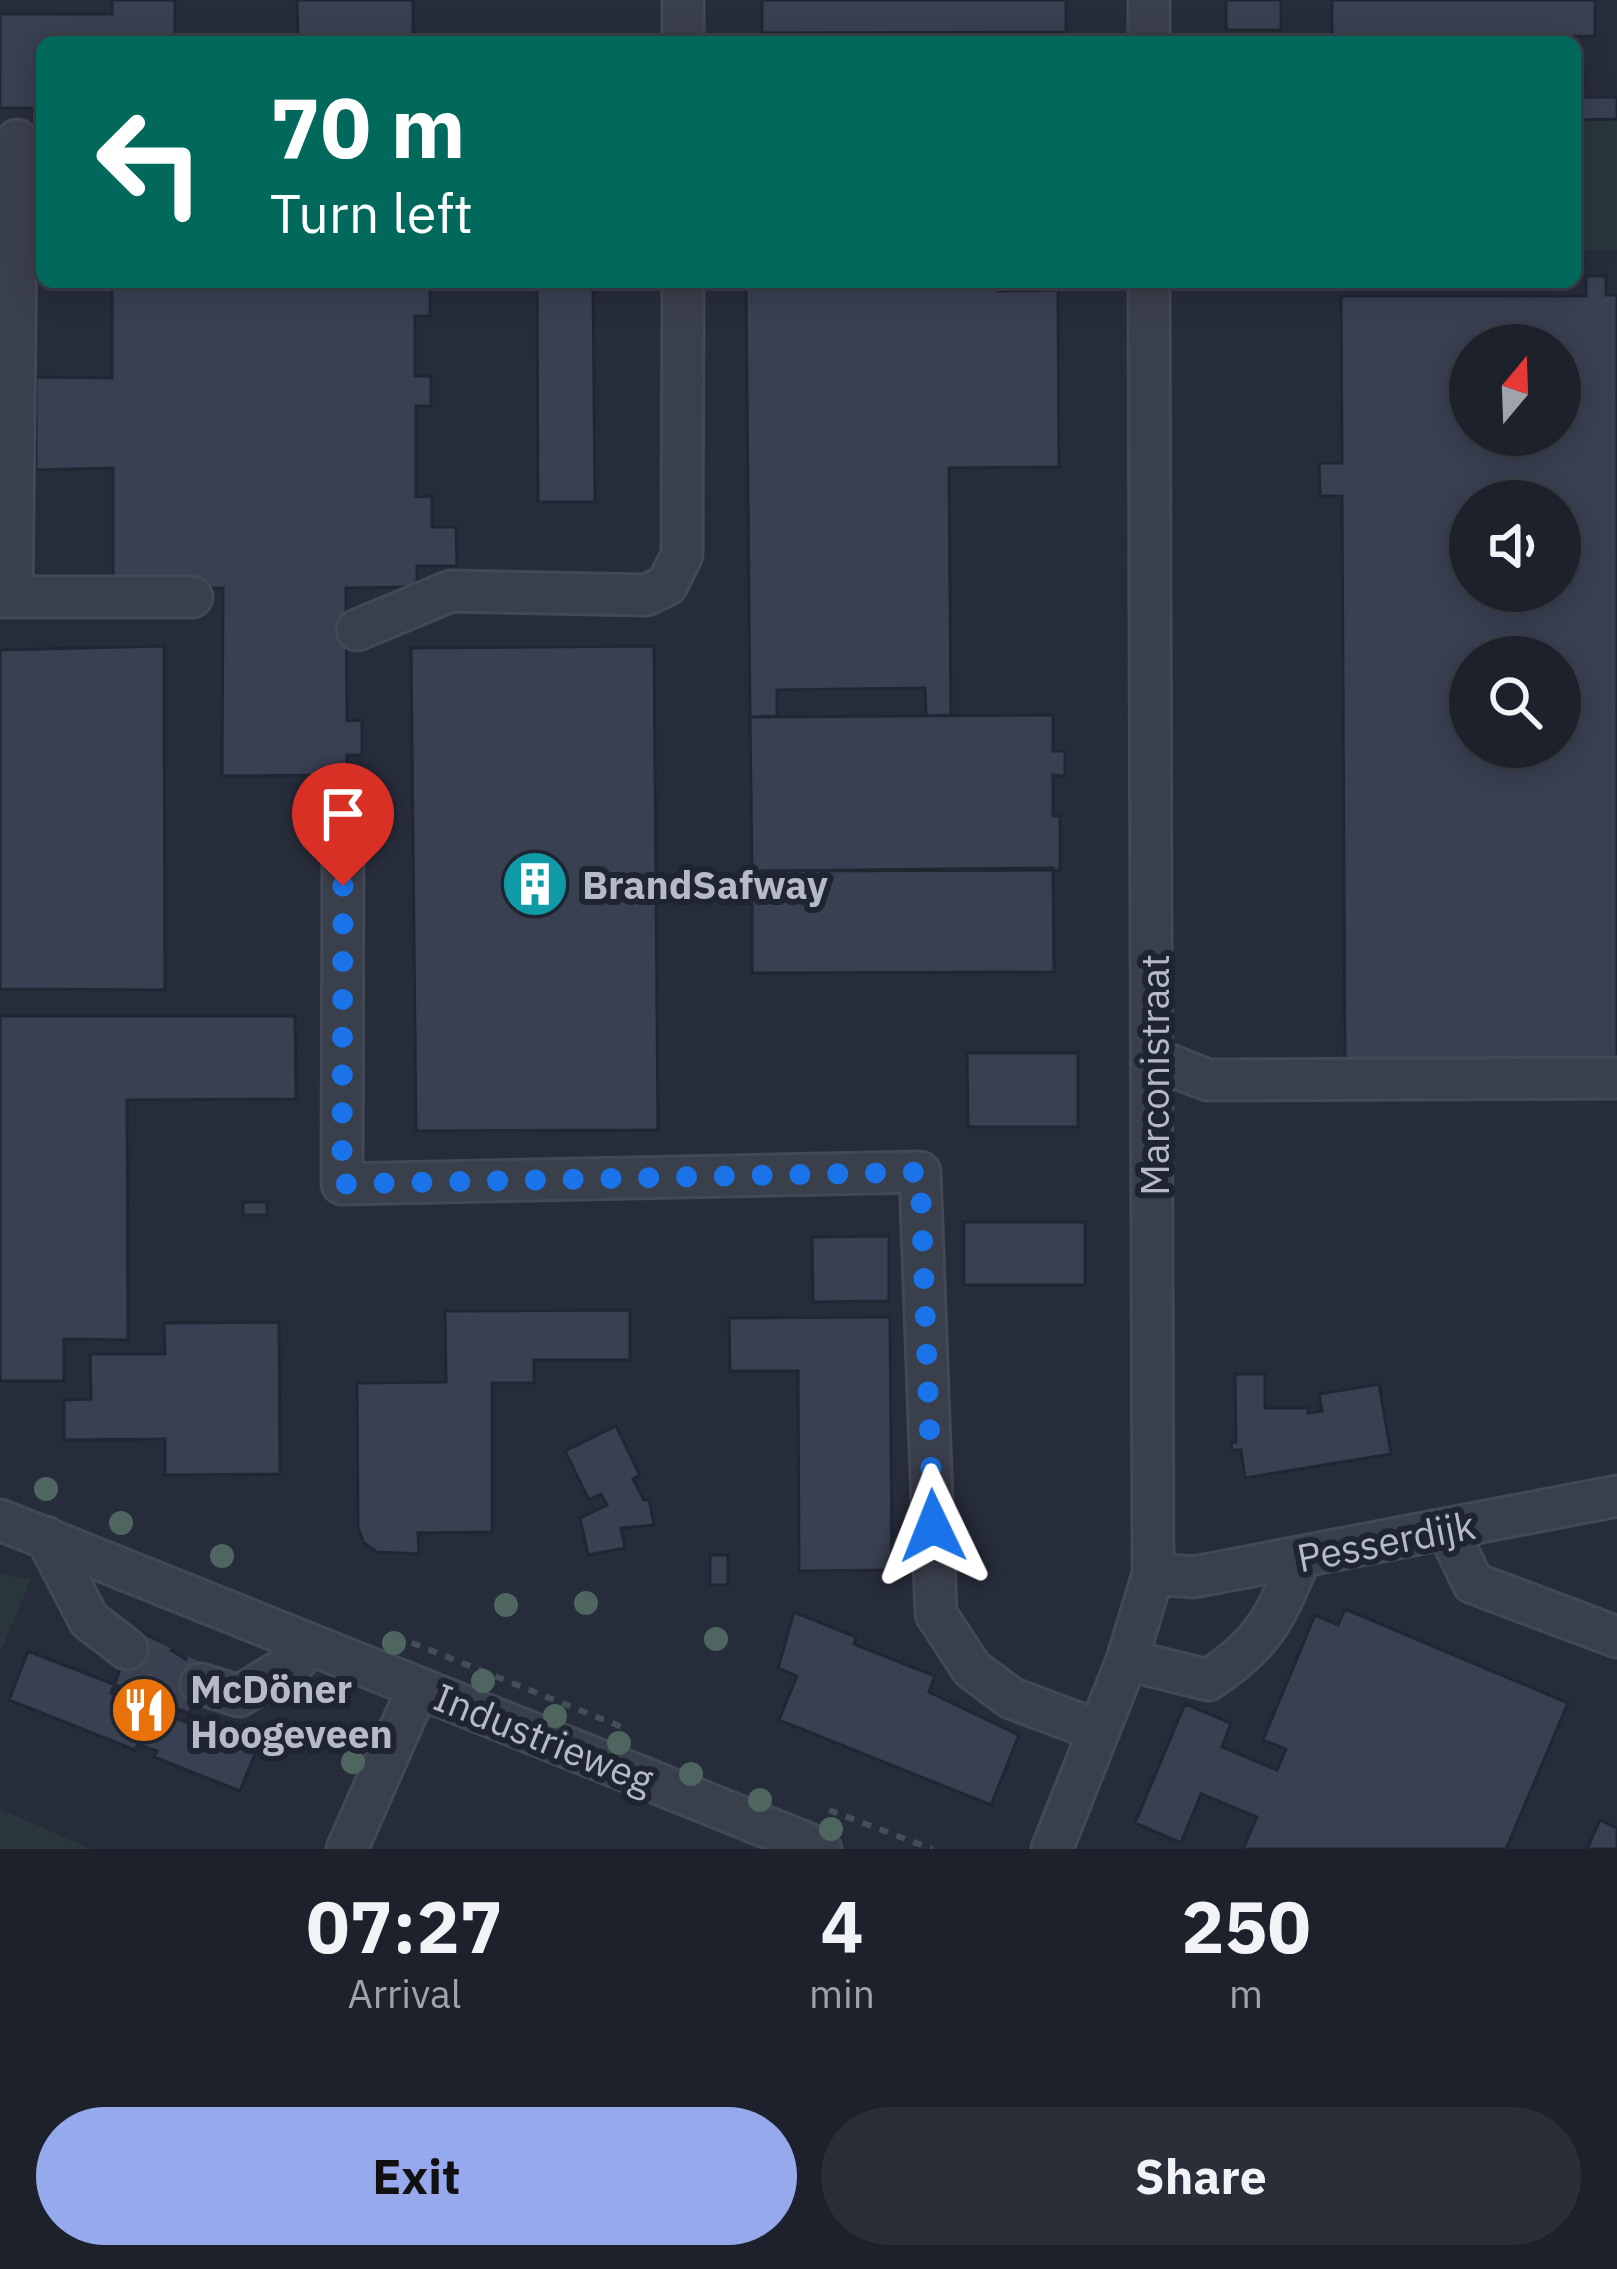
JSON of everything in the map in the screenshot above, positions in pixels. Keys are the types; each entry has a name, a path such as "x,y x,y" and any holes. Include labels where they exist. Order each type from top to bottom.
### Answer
{"street":[{"path":"683,0 683,36"},
{"path":"1149,0 1149,36"},
{"path":"17,140 8,293 6,597 192,598"},
{"path":"357,630 451,591 646,595 667,585 682,555 683,288"},
{"name":"Marconistraat","path":"1052,1849 1127,1660 1154,1574 1144,1044 1149,288"},
{"path":"343,843 342,1184 920,1172 936,1614 971,1669 1011,1698 1099,1731"},
{"path":"1144,1044 1208,1080 1617,1078"},
{"name":"Pesserdijk","path":"1154,1574 1194,1577 1617,1496"},
{"name":"Industrieweg","path":"0,1520 821,1849"},
{"path":"1447,1529 1473,1583 1617,1636"},
{"path":"46,1537 89,1620 128,1649"},
{"path":"1127,1660 1208,1680 1250,1653 1281,1604 1300,1558"},
{"path":"201,1684 239,1696 295,1662 310,1643"},
{"path":"347,1849 418,1688"}],"shaded area":[{"path":"1581,103 1617,104 1617,250 1581,250"},
{"path":"0,1574 31,1579 0,1653"},
{"path":"0,1809 91,1849 0,1849"}],"building":[{"path":"112,0 175,0 175,36 36,36 36,108 0,108 0,14 112,14"},
{"path":"297,0 413,0 413,36 298,36"},
{"path":"762,0 1066,0 1066,32 762,33"},
{"path":"1226,0 1281,0 1281,30 1226,30"},
{"path":"1332,0 1595,0 1595,36 1332,36"},
{"path":"1581,97 1617,97 1617,119 1581,120"},
{"path":"1586,276 1606,276 1606,295 1617,295 1617,1060 1345,1061 1342,496 1320,496 1319,463 1342,463 1341,296 1586,296"},
{"path":"112,288 430,288 430,316 415,316 415,376 431,376 431,406 416,406 416,497 432,496 432,527 456,527 457,566 417,566 417,587 346,588 347,721 362,720 362,755 347,755 347,775 222,776 223,588 113,589 113,468 36,470 36,377 112,378"},
{"path":"537,288 593,288 595,502 538,502"},
{"path":"746,288 1058,290 1059,467 949,468 951,715 926,716 925,688 777,690 777,716 750,717"},
{"path":"164,646 165,990 0,989 0,650"},
{"name":"BrandSafway","path":"654,646 658,1130 416,1131 411,648"},
{"path":"1053,715 1053,751 1065,751 1065,776 1053,775 1053,816 1060,816 1060,870 752,871 750,717"},
{"path":"1053,868 1054,972 752,973 752,871"},
{"path":"0,1016 295,1016 296,1099 127,1100 128,1340 64,1339 64,1381 0,1381"},
{"path":"967,1053 1078,1053 1078,1127 968,1127"},
{"path":"243,1202 267,1202 267,1215 243,1215"},
{"path":"964,1222 1085,1222 1085,1285 964,1285"},
{"path":"889,1236 889,1301 813,1302 812,1237"},
{"path":"630,1310 630,1360 534,1360 534,1383 492,1383 492,1532 418,1533 419,1554 377,1552 364,1543 358,1528 357,1383 446,1382 445,1311"},
{"path":"890,1317 892,1570 799,1571 798,1371 730,1371 729,1318"},
{"path":"279,1322 280,1474 165,1475 165,1439 64,1440 64,1400 91,1399 90,1354 165,1354 164,1323"},
{"path":"1235,1374 1265,1374 1265,1408 1308,1408 1308,1413 1322,1411 1319,1394 1379,1384 1391,1454 1245,1478 1241,1450 1232,1450 1231,1443 1236,1442"},
{"path":"616,1426 640,1475 633,1479 644,1500 649,1499 654,1525 621,1528 625,1548 588,1555 580,1518 607,1505 601,1494 589,1500 565,1451"},
{"path":"710,1555 728,1555 728,1585 710,1585"},
{"path":"1345,1609 1568,1703 1506,1849 1243,1849 1257,1817 1201,1794 1181,1843 1135,1823 1185,1704 1231,1723 1222,1747 1277,1770 1286,1749 1263,1740 1315,1615 1338,1625"},
{"path":"794,1612 856,1637 854,1644 935,1676 929,1692 1019,1735 991,1805 779,1720 797,1676 778,1668"},
{"path":"136,1628 206,1672 186,1722 111,1693"},
{"path":"28,1651 260,1741 240,1791 154,1757 157,1751 138,1744 135,1750 9,1700"},
{"path":"1600,1820 1617,1828 1617,1849 1587,1849"}],"tunnel":[{"path":"127,1649 201,1684"}],"place":[{"name":"BrandSafway","path":"535,884"},
{"name":"McDöner Hoogeveen","path":"144,1710"}],"route":[{"path":"343,886 342,1184 920,1172 933,1526"}]}
